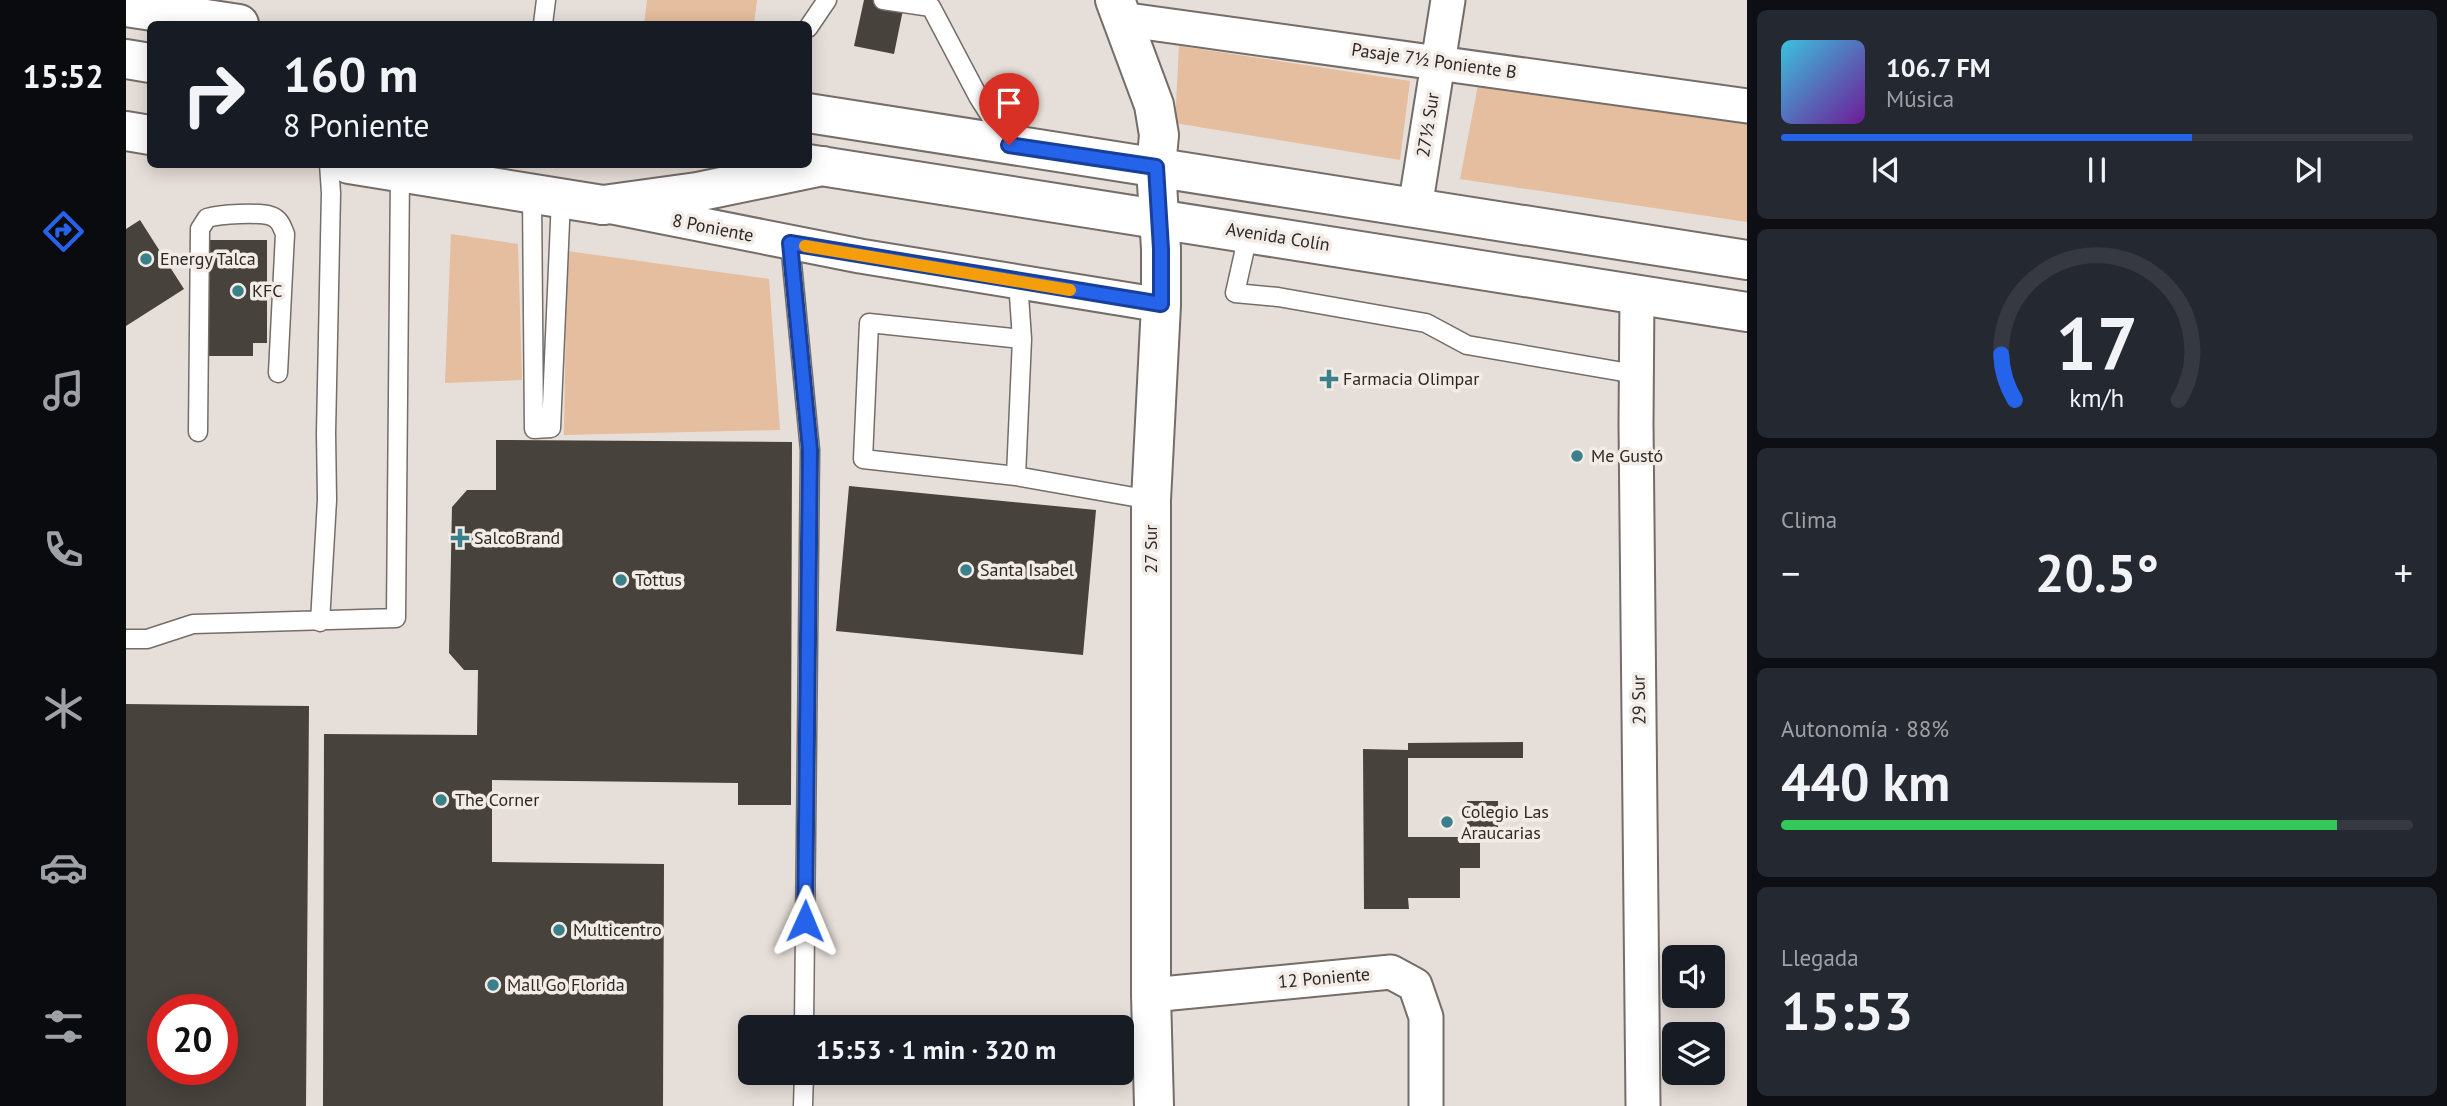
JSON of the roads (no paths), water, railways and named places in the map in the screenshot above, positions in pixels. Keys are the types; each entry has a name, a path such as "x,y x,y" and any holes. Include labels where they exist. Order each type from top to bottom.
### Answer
{"main road":[{"path":"126,7 219,21"},
{"name":"27 Sur","path":"1118,9 1157,118 1159,135 1156,167 1161,304 1151,500 1151,995 1154,1106"},
{"path":"126,59 147,62"},
{"path":"812,114 1747,260"},
{"path":"126,131 147,134"},
{"name":"Avenida Colín","path":"816,165 1747,312"},
{"name":"8 Poniente","path":"369,168 604,205"},
{"path":"604,205 697,192 803,168"},
{"path":"1637,295 1642,278 1650,265 1674,249"}],"street":[{"name":"27½ Sur","path":"1415,208 1448,0"},
{"name":"Pasaje 7½ Poniente B","path":"1118,9 1439,61 1747,106"},
{"name":"8 Poniente","path":"604,205 790,243 1161,304"},
{"name":"29 Sur","path":"1637,295 1635,374 1643,1106"},
{"name":"12 Poniente","path":"1151,995 1391,972 1415,985 1426,1017 1426,1106"}],"lane":[{"path":"544,21 547,0"},
{"path":"812,22 827,0"},
{"path":"883,0 931,4 979,98 1009,145"},
{"path":"320,622 327,500 329,168"},
{"path":"126,639 147,639 193,624 396,618 400,174"},
{"path":"546,197 543,428 546,197"},
{"path":"198,432 200,229 207,218 219,215 272,216 281,223 285,234 278,373"},
{"path":"1243,232 1244,253 1236,293 1278,297 1426,323 1467,345 1635,374"},
{"path":"790,243 810,450 804,1015"},
{"path":"1016,476 1022,340 1018,281"},
{"path":"1022,340 869,323 863,459 1016,476 1151,500"},
{"path":"803,1106 804,1085"}],"place":[{"name":"Energy Talca","path":"146,259"},
{"name":"KFC","path":"238,291"},
{"name":"Farmacia Olimpar","path":"1329,379"},
{"name":"Me Gustó","path":"1577,456"},
{"name":"SalcoBrand","path":"460,538"},
{"name":"Santa Isabel","path":"966,570"},
{"name":"Tottus","path":"621,580"},
{"name":"The Corner","path":"441,800"},
{"name":"Colegio Las Araucarias","path":"1447,822"},
{"name":"Multicentro","path":"559,930"},
{"name":"Mall Go Florida","path":"493,985"}]}
